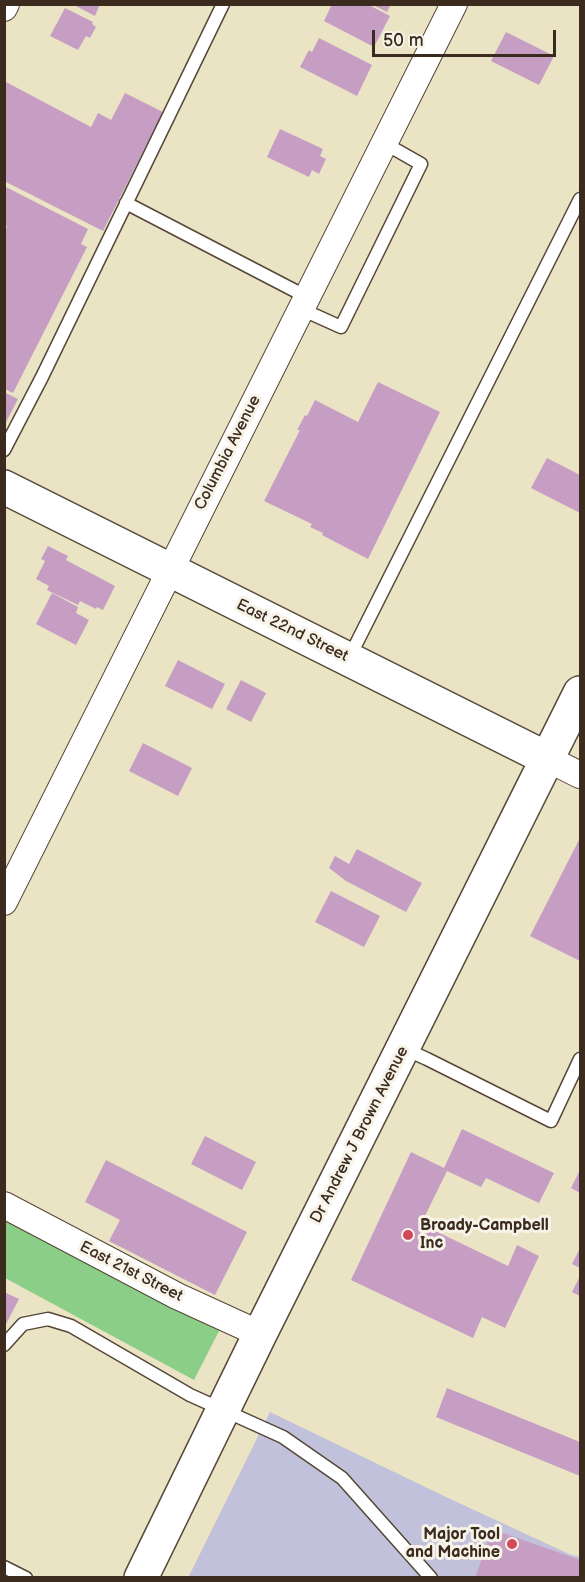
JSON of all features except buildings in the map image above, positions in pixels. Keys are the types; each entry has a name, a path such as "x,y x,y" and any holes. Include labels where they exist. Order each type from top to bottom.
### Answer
{"main road":[{"name":"East 22nd Street","path":"4,487 548,759"},
{"name":"Dr Andrew J Brown Avenue","path":"141,1578 260,1334 580,693"}],"street":[{"name":"Columbia Avenue","path":"4,902 454,4"},
{"name":"East 22nd Street","path":"548,759 580,775"},
{"name":"East 21st Street","path":"4,1205 177,1296 260,1334"}],"lane":[{"path":"4,450 223,4"},
{"path":"126,203 304,303 340,327 421,164 384,144"},
{"path":"349,659 580,199"},
{"path":"404,1048 551,1120 580,1059"},
{"path":"4,1345 23,1324 48,1319 71,1326 190,1395 283,1437 342,1478 431,1578"},
{"path":"4,1567 26,1578"}],"shaded area":[{"path":"270,1412 446,1497 580,1557 580,1577 188,1578"}],"green space":[{"path":"4,1218 220,1329 194,1380 5,1278"}],"place":[{"name":"Broady-Campbell Inc","path":"408,1235"},
{"name":"Major Tool and Machine","path":"512,1544"}]}
